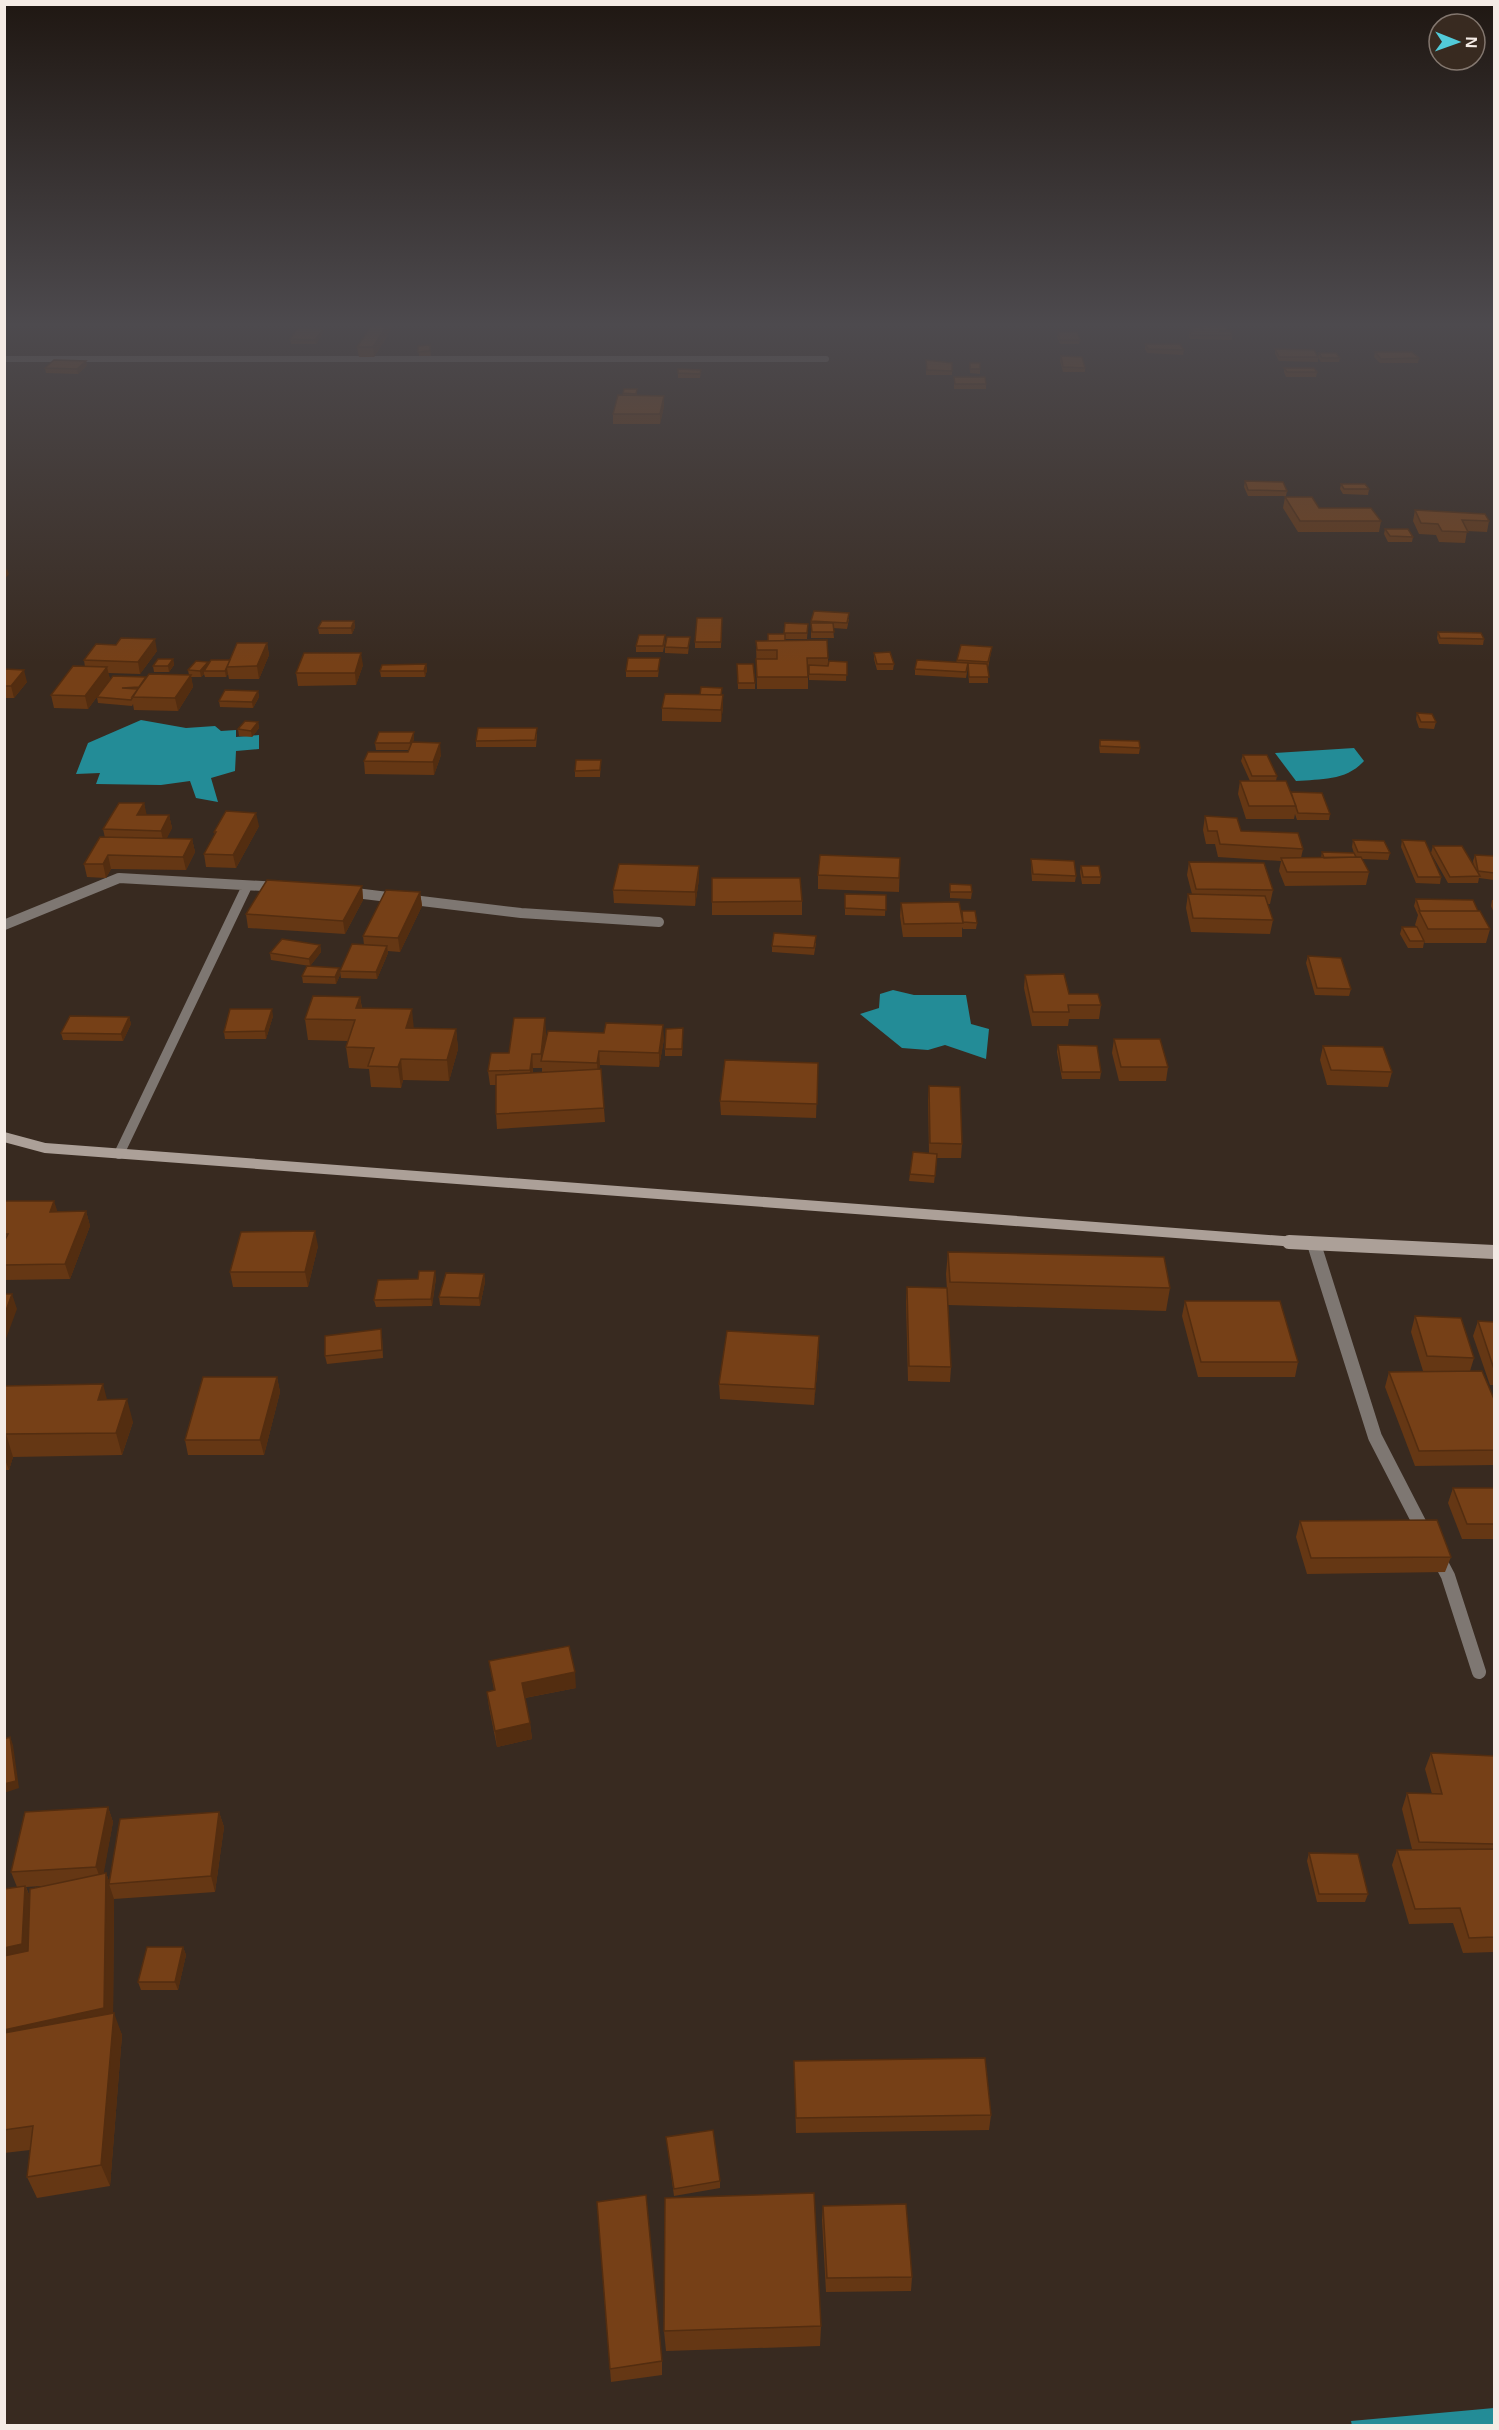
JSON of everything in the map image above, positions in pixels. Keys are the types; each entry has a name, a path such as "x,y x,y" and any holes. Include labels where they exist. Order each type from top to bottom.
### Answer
{"main road":[{"path":"4,1137 45,1148 119,1154 1314,1244 1494,1252"}],"street":[{"path":"4,925 120,878 291,888"},
{"path":"119,1154 247,886"},
{"path":"336,891 521,914 659,922"},
{"path":"1314,1244 1375,1437 1448,1576 1479,1672"}],"water":[{"path":"141,720 186,728 215,726 221,731 236,730 236,737 259,735 259,749 236,751 235,771 211,778 218,802 196,798 190,781 161,785 96,784 100,773 76,774 88,743"},
{"path":"1354,748 1364,761 1357,768 1341,776 1315,780 1296,781 1275,753"},
{"path":"893,990 914,995 966,995 971,1024 989,1029 986,1059 945,1045 928,1050 902,1048 860,1014 879,1008 880,994"},
{"path":"1494,2408 1494,2425 1352,2426 1351,2421"}],"building":[{"path":"1245,481 1283,482 1287,491 1248,490"},
{"path":"1341,484 1365,484 1369,489 1344,489"},
{"path":"1285,497 1312,497 1319,508 1371,508 1381,521 1300,521"},
{"path":"1415,510 1485,514 1489,521 1462,520 1468,532 1442,531 1438,524 1421,523"},
{"path":"1385,529 1408,529 1413,537 1390,536"},
{"path":"814,611 849,613 847,623 811,621"},
{"path":"697,618 722,618 721,642 695,642"},
{"path":"322,621 354,621 351,628 318,628"},
{"path":"785,623 808,624 807,633 784,633"},
{"path":"811,623 833,623 834,632 812,632"},
{"path":"1438,632 1481,633 1484,639 1440,638"},
{"path":"768,634 785,634 785,641 768,641"},
{"path":"639,635 665,635 663,646 636,646"},
{"path":"667,637 690,637 688,648 665,647"},
{"path":"121,638 155,639 138,662 84,660 96,644 116,645"},
{"path":"827,640 828,658 807,658 808,677 757,677 756,659 777,659 777,650 757,650 756,641"},
{"path":"237,643 267,643 257,666 227,667"},
{"path":"961,645 992,647 988,662 957,660"},
{"path":"890,652 894,664 877,664 874,653"},
{"path":"304,653 361,653 355,673 296,673"},
{"path":"628,658 660,658 658,671 626,671"},
{"path":"158,659 173,659 168,666 153,666"},
{"path":"211,660 230,660 225,671 204,671"},
{"path":"917,660 968,663 966,672 915,669"},
{"path":"196,661 208,662 200,671 188,670"},
{"path":"829,661 847,662 847,675 809,674 809,665 828,666"},
{"path":"968,663 987,664 989,677 969,677"},
{"path":"426,664 424,671 380,671 382,665"},
{"path":"737,664 753,664 755,683 738,683"},
{"path":"73,666 107,667 85,696 51,695"},
{"path":"4,669 24,670 11,686 4,686"},
{"path":"149,674 191,675 175,698 132,697"},
{"path":"113,676 146,677 139,687 122,688 138,689 131,700 97,697"},
{"path":"701,687 722,688 721,695 700,695"},
{"path":"225,690 258,691 252,702 219,701"},
{"path":"665,694 723,695 721,710 662,708"},
{"path":"1417,713 1432,714 1436,722 1421,722"},
{"path":"245,721 258,722 251,731 238,729"},
{"path":"478,728 537,728 535,740 476,741"},
{"path":"379,732 414,732 410,743 375,743"},
{"path":"1100,740 1139,741 1140,748 1100,746"},
{"path":"412,742 440,743 433,762 364,761 368,752 408,752"},
{"path":"1243,755 1267,755 1277,776 1252,776"},
{"path":"576,760 601,760 600,770 575,771"},
{"path":"1240,781 1286,781 1296,806 1249,806"},
{"path":"1291,792 1322,793 1330,814 1298,813"},
{"path":"119,803 144,803 137,815 169,815 161,831 103,829"},
{"path":"226,811 256,813 233,855 204,854 216,832 214,832"},
{"path":"1205,816 1237,818 1241,831 1298,833 1303,849 1220,844 1217,831 1208,831"},
{"path":"100,837 192,839 183,857 108,855 103,864 84,864"},
{"path":"1353,840 1384,841 1390,853 1358,852"},
{"path":"1402,840 1425,841 1441,877 1418,877"},
{"path":"1433,846 1462,846 1480,876 1450,877"},
{"path":"1322,852 1354,853 1356,857 1324,858"},
{"path":"820,855 900,858 899,878 818,875"},
{"path":"1475,855 1494,856 1494,873 1478,871"},
{"path":"1361,857 1369,872 1287,872 1281,858"},
{"path":"1031,859 1074,861 1076,876 1033,874"},
{"path":"1189,862 1264,863 1273,890 1196,889"},
{"path":"619,864 699,866 695,892 613,890"},
{"path":"1081,866 1099,866 1101,877 1083,877"},
{"path":"712,878 800,878 802,901 712,902"},
{"path":"267,880 362,886 343,921 246,914"},
{"path":"950,884 971,885 972,892 950,892"},
{"path":"386,890 420,892 398,938 363,936"},
{"path":"845,894 886,895 886,910 845,908"},
{"path":"1188,894 1265,896 1273,920 1193,918"},
{"path":"1416,899 1473,900 1478,911 1420,911"},
{"path":"959,902 963,923 904,924 901,903"},
{"path":"962,911 975,911 977,923 963,922"},
{"path":"1419,911 1480,911 1490,929 1428,929"},
{"path":"1402,927 1417,927 1424,941 1410,941"},
{"path":"774,933 816,936 814,948 772,946"},
{"path":"282,939 320,945 309,959 270,953"},
{"path":"352,944 387,946 376,972 340,971"},
{"path":"1308,956 1341,958 1351,989 1317,988"},
{"path":"307,966 339,968 335,977 302,976"},
{"path":"1064,974 1069,994 1098,994 1101,1005 1068,1005 1069,1012 1033,1012 1025,975"},
{"path":"313,996 360,997 356,1008 412,1009 406,1028 456,1029 447,1060 401,1059 398,1067 368,1066 374,1048 346,1047 355,1020 305,1019"},
{"path":"230,1009 272,1009 265,1031 224,1032"},
{"path":"70,1016 129,1017 121,1034 61,1033"},
{"path":"514,1018 545,1018 541,1054 532,1054 530,1070 488,1071 491,1053 509,1053"},
{"path":"606,1023 663,1025 659,1053 599,1051 597,1063 541,1061 548,1031 604,1033"},
{"path":"683,1028 682,1049 665,1049 666,1029"},
{"path":"1114,1039 1160,1039 1168,1067 1121,1067"},
{"path":"1058,1045 1097,1046 1101,1072 1062,1072"},
{"path":"1323,1046 1383,1047 1392,1072 1331,1070"},
{"path":"725,1060 818,1063 817,1104 720,1101"},
{"path":"601,1069 604,1108 496,1114 496,1075"},
{"path":"929,1086 960,1087 962,1144 930,1143"},
{"path":"913,1152 937,1154 935,1176 910,1174"},
{"path":"5,1201 54,1201 50,1212 86,1211 65,1264 4,1265 4,1242 8,1234 4,1234"},
{"path":"315,1231 305,1272 230,1272 241,1232"},
{"path":"948,1252 1164,1257 1170,1288 950,1282"},
{"path":"419,1271 435,1271 431,1299 374,1300 378,1280 418,1279"},
{"path":"446,1273 484,1274 479,1298 439,1297"},
{"path":"907,1287 947,1288 951,1367 909,1366"},
{"path":"4,1294 12,1294 4,1316"},
{"path":"1185,1301 1280,1301 1298,1362 1201,1362"},
{"path":"1415,1316 1461,1318 1474,1358 1427,1356"},
{"path":"1478,1321 1494,1322 1494,1369"},
{"path":"381,1329 382,1350 325,1356 325,1336"},
{"path":"727,1331 819,1336 815,1389 719,1384"},
{"path":"1482,1371 1494,1399 1494,1450 1419,1451 1389,1372"},
{"path":"203,1377 277,1377 260,1440 185,1440"},
{"path":"103,1384 98,1400 127,1399 116,1433 6,1434 4,1438 4,1386"},
{"path":"1453,1488 1494,1488 1494,1524 1467,1524"},
{"path":"1437,1520 1451,1557 1311,1558 1300,1521"},
{"path":"569,1646 575,1672 522,1683 530,1723 495,1731 487,1692 495,1690 489,1661"},
{"path":"10,1737 16,1781 4,1784 4,1739"},
{"path":"1431,1753 1494,1756 1494,1844 1419,1842 1407,1793 1442,1794"},
{"path":"108,1807 96,1867 11,1872 25,1812"},
{"path":"219,1812 211,1876 109,1884 120,1819"},
{"path":"1494,1849 1494,1937 1469,1938 1460,1908 1415,1909 1397,1850"},
{"path":"1309,1853 1358,1854 1368,1894 1319,1894"},
{"path":"106,1873 104,2008 4,2030 4,1956 28,1951 30,1889"},
{"path":"25,1886 22,1944 4,1948 4,1889"},
{"path":"147,1947 183,1947 175,1982 138,1982"},
{"path":"114,2013 101,2165 27,2177 33,2126 4,2130 4,2033"},
{"path":"985,2058 991,2115 796,2118 794,2061"},
{"path":"713,2130 720,2181 674,2189 666,2137"},
{"path":"814,2193 821,2326 664,2331 665,2198"},
{"path":"646,2195 662,2361 610,2369 597,2202"},
{"path":"906,2204 912,2277 827,2278 823,2206"}]}
